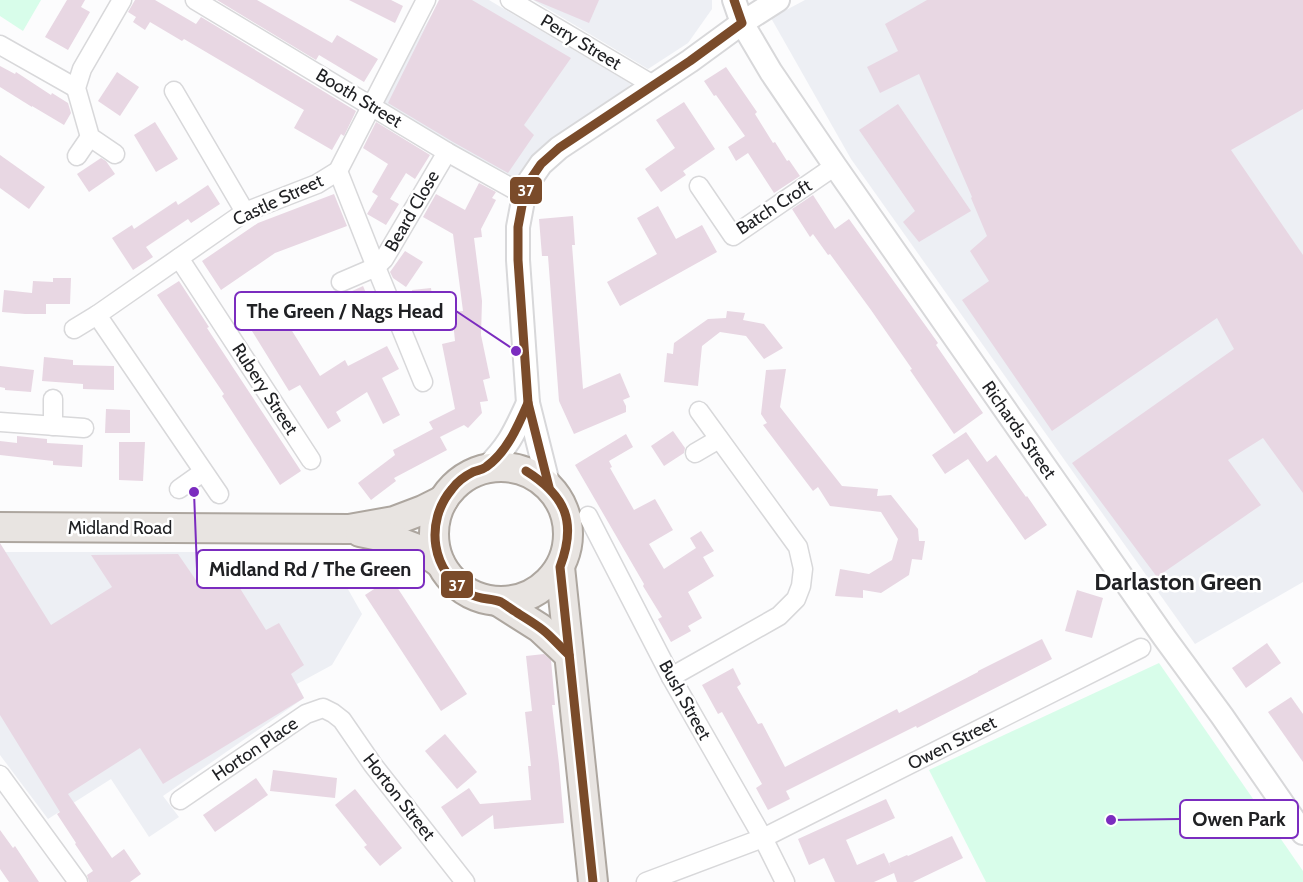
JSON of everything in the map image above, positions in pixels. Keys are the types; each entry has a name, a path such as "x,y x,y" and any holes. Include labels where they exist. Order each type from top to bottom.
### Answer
{"main road":[{"path":"507,467 526,471 538,478 549,487 562,505 566,517 568,529 566,550 560,567 535,593 512,601 499,602 479,598 456,585 440,563 435,547 433,534 438,511 448,492 465,477 485,469 507,467"},
{"name":"Midland Road","path":"0,527 349,529 394,521 443,500"},
{"name":"Midland Road","path":"349,529 389,538 423,551 440,563"},
{"path":"560,567 593,882"},
{"path":"499,602 540,628 569,655"}],"street":[{"path":"115,154 90,137 76,88 82,69 122,0"},
{"name":"Booth Street","path":"195,0 447,152 524,195"},
{"name":"Castle Street","path":"74,329 245,212 317,184 338,171 426,0"},
{"name":"Perry Street","path":"510,0 653,85"},
{"name":"Richards Street","path":"734,0 742,23 771,72 835,166 1303,833"},
{"path":"549,487 528,403 518,260 518,227 524,195 530,180 540,164 559,148 778,0"},
{"path":"0,45 76,88"},
{"path":"174,91 245,212"},
{"path":"77,156 90,137"},
{"name":"Beard Close","path":"341,282 376,267 384,259 447,152"},
{"name":"Batch Croft","path":"699,186 733,236 835,166"},
{"name":"Beard Close","path":"338,171 423,382"},
{"name":"Rubery Street","path":"179,258 311,460"},
{"path":"97,315 219,494"},
{"path":"53,399 53,426"},
{"path":"485,469 512,438 528,403"},
{"path":"671,677 779,616 796,599 801,586 803,569 798,547 699,411"},
{"path":"0,422 84,428"},
{"path":"695,453 719,439"},
{"path":"179,489 203,472"},
{"name":"Bush Street","path":"588,516 671,677 764,838 785,882"},
{"name":"Owen Street","path":"646,882 764,838 1141,648"},
{"name":"Horton Place","path":"180,800 306,714 323,708 333,713"},
{"name":"Horton Street","path":"333,713 342,720 373,765 465,882"},
{"path":"0,775 78,882"}],"shaded area":[{"path":"440,0 489,0 631,84 565,131 512,183 380,105"},
{"path":"533,0 712,0 712,9 688,43 648,69"},
{"path":"805,0 1303,0 1303,582 1195,644 851,159 771,18"},
{"path":"0,552 327,552 362,614 332,665 297,684 304,698 163,796 179,817 149,837 111,779 48,819 0,755"}],"green space":[{"path":"0,0 41,0 23,31 0,16"},
{"path":"1159,663 1303,871 1303,882 986,882 929,770"}],"building":[{"path":"67,0 85,0 81,7 90,12 68,50 45,37"},
{"path":"135,0 155,0 196,24 201,17 356,111 344,136 341,134 332,150 294,128 304,110 184,39 182,41 150,22 145,30 133,22 136,17 128,12"},
{"path":"217,0 257,0 332,43 337,35 378,59 364,82 319,55 316,60"},
{"path":"349,0 391,0 403,6 395,23"},
{"path":"439,0 472,0 571,58 524,125 534,135 508,173 388,103"},
{"path":"534,0 599,0 589,23"},
{"path":"927,0 1303,0 1303,109 1231,150 1303,255 1303,493 1263,438 1228,460 1261,505 1157,577 1072,463 1234,349 1217,318 1052,431 962,300 989,281 970,251 987,236 919,74 880,93 867,67 898,51 885,24"},
{"path":"0,66 15,74 16,72 51,95 52,93 68,103 71,113 64,125 0,87"},
{"path":"726,67 757,112 755,114 773,143 775,142 800,176 774,193 748,153 736,161 728,147 745,136 704,81"},
{"path":"117,72 139,87 120,116 98,101"},
{"path":"684,102 715,149 683,171 686,175 661,192 645,169 675,148 656,120"},
{"path":"898,104 971,211 919,242 903,222 915,211 859,130"},
{"path":"155,122 178,159 156,172 134,135"},
{"path":"376,122 430,155 415,179 406,173 390,199 399,204 386,225 367,214 378,196 372,192 388,164 363,148"},
{"path":"0,155 45,187 29,209 0,188"},
{"path":"101,158 115,174 89,192 77,174"},
{"path":"479,183 496,192 492,198 496,200 481,229 482,237 474,238 482,301 481,335 490,378 483,380 488,401 480,402 482,413 468,428 464,425 440,437 447,450 394,478 396,481 371,500 358,483 395,455 393,450 433,429 429,422 455,409 442,344 455,341 452,312 463,311 453,234 423,217 436,194 465,210"},
{"path":"208,185 220,204 191,223 188,219 146,247 153,257 133,270 112,238 132,225 134,229 176,201 178,205"},
{"path":"334,194 347,226 275,253 221,290 202,261 258,223"},
{"path":"813,195 835,229 849,219 938,343 936,345 983,413 954,434 871,310 830,254 828,255 813,234 810,237 792,209"},
{"path":"658,206 676,239 702,225 717,252 620,306 607,282 657,254 637,218"},
{"path":"573,216 575,245 572,245 583,389 620,373 630,397 623,400 626,412 574,434 559,401 548,256 542,256 539,219"},
{"path":"405,251 423,262 406,287 393,278 390,272"},
{"path":"53,278 71,278 70,304 46,304 46,314 2,312 4,290 32,293 33,281 53,282"},
{"path":"179,281 209,327 207,328 301,471 280,485 222,396 224,394 157,295"},
{"path":"363,286 373,309 345,322 335,299"},
{"path":"431,288 434,312 415,315 412,290"},
{"path":"276,305 320,376 345,360 348,366 387,346 399,369 382,378 400,415 383,424 367,392 336,412 341,421 328,429 300,385 289,391 247,323"},
{"path":"727,311 745,313 743,320 764,324 783,348 764,359 746,336 720,332 702,346 698,386 664,382 667,353 673,354 674,343 708,319 726,318"},
{"path":"44,357 73,360 73,365 114,366 114,390 83,389 83,384 42,381"},
{"path":"0,366 34,370 31,392 5,390 0,387"},
{"path":"786,369 780,407 842,486 878,489 877,496 891,495 918,529 919,541 925,541 922,560 912,559 909,575 881,593 863,590 863,598 835,596 840,569 869,574 892,560 898,539 881,512 830,506 818,487 813,491 763,425 767,423 761,414 766,370"},
{"path":"106,409 130,410 130,433 105,433"},
{"path":"673,431 685,448 684,453 664,466 651,446"},
{"path":"966,432 987,462 996,455 1047,525 1025,540 968,459 945,474 932,455"},
{"path":"626,434 633,447 609,461 612,467 610,468 634,510 655,499 673,530 649,544 664,569 696,548 690,538 701,531 714,551 703,557 714,576 688,592 702,618 688,626 691,631 671,642 658,619 662,617 575,465"},
{"path":"17,436 47,439 47,443 83,445 82,467 53,465 53,461 0,455 0,441 17,443"},
{"path":"119,442 145,442 143,481 119,480"},
{"path":"0,543 51,625 112,587 91,555 178,554 200,586 228,569 266,630 279,623 304,665 291,674 304,698 163,784 140,748 68,794 112,858 124,849 141,874 130,882 89,882 87,875 93,871 57,814 60,812 0,715"},
{"path":"391,578 467,694 441,711 365,595"},
{"path":"1077,590 1103,598 1092,638 1065,631"},
{"path":"1042,639 1052,659 786,791 790,799 768,810 756,788 762,784 722,712 718,714 702,685 733,668 741,684 737,687 758,724 762,723 785,767 897,709 899,713"},
{"path":"1267,643 1281,663 1246,688 1232,668"},
{"path":"544,654 551,660 555,705 552,705 564,823 494,829 493,815 462,837 441,807 469,788 480,804 531,800 528,766 531,766 525,712 532,711 526,656"},
{"path":"1291,697 1303,714 1303,762 1268,712"},
{"path":"445,734 477,772 457,789 425,751"},
{"path":"273,770 337,778 335,798 270,791"},
{"path":"256,778 268,795 215,832 203,815"},
{"path":"355,789 402,848 380,866 364,847 367,845 335,805"},
{"path":"886,799 895,818 846,840 857,865 884,853 891,868 889,863 952,836 963,858 913,882 897,882 894,873 874,882 835,882 824,858 809,865 798,839"},
{"path":"0,830 13,848 15,846 39,882 9,882 0,869"}],"transit line":[{"name":"37","path":"549,487 528,403 518,260 518,227 524,195 530,180 541,164 559,148 690,61 742,23 734,0"},
{"name":"37","path":"528,403 516,429 500,454 486,467 459,482 443,502 435,531 436,546 440,560 457,585 474,596 503,603 543,630 569,655"},
{"name":"37","path":"526,471 540,480 559,500 567,523 565,551 560,567 593,882"}],"place":[{"name":"The Green / Nags Head","path":"516,351"},
{"name":"Midland Rd / The Green","path":"194,492"},
{"name":"Owen Park","path":"1111,820"}],"district":[{"name":"Darlaston Green","path":"1178,581"}]}
